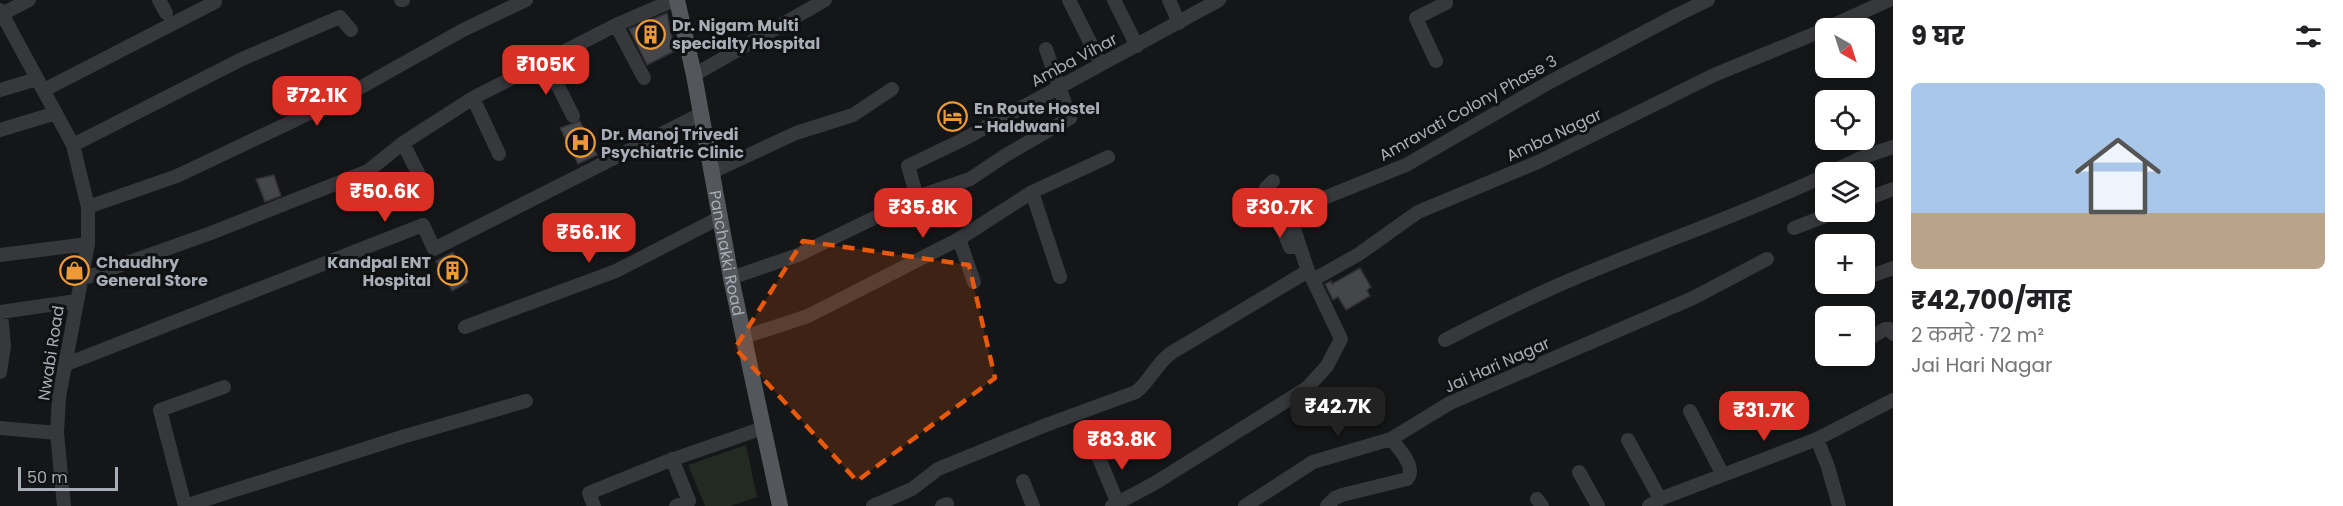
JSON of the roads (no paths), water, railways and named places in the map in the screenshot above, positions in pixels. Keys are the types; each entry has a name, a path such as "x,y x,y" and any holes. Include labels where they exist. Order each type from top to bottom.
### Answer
{"main road":[{"name":"Panchakki Road","path":"675,0 694,75 731,278 780,506"}],"street":[{"path":"1,12 29,0"},
{"path":"159,0 166,14"},
{"path":"88,207 177,176 356,90 463,30 526,0"},
{"path":"82,279 211,233 368,171 403,143 473,98 616,25 675,0"},
{"path":"694,75 825,0"},
{"path":"1069,0 1101,64"},
{"path":"1114,0 1137,46"},
{"path":"1169,0 1179,23"},
{"name":"Amba Vihar","path":"916,197 908,166 964,139 1219,0"},
{"path":"1436,61 1416,18 1446,3 1445,0"},
{"name":"Amravati Colony Phase 3","path":"1115,505 1155,483 1307,388 1327,366 1341,339 1311,276 1290,217 1304,206 1406,165 1548,83 1708,0"},
{"name":"Amba Nagar","path":"1850,18 1889,0"},
{"path":"0,90 40,85 215,2"},
{"name":"Nwabi Road","path":"1,12 73,145 88,207 88,244 64,365 57,433 64,506"},
{"path":"73,145 242,60 340,17 351,30"},
{"path":"616,25 644,78"},
{"name":"Amba Nagar","path":"1311,276 1359,254 1418,212 1538,162 1714,75 1815,34"},
{"path":"731,278 798,255 916,197 970,179 1070,118 1046,49"},
{"path":"546,62 573,116"},
{"path":"712,172 796,133 853,115 892,88"},
{"path":"473,98 499,154"},
{"path":"0,130 56,113"},
{"path":"64,365 423,225 434,249 701,114"},
{"path":"403,143 428,193"},
{"path":"1852,162 1893,147"},
{"path":"744,337 808,316 959,239 1032,192 1108,158"},
{"path":"1445,340 1506,308 1560,284 1713,224 1815,180"},
{"path":"1273,181 1266,188 1290,247 1299,247"},
{"path":"1875,196 1893,189"},
{"path":"1032,192 1060,277"},
{"path":"465,327 616,270 721,217"},
{"path":"1794,228 1815,220"},
{"path":"959,239 974,282"},
{"path":"0,255 88,244"},
{"name":"Jai Hari Nagar","path":"1245,506 1313,462 1391,439 1450,403 1693,298 1767,258"},
{"path":"1875,274 1893,268"},
{"path":"873,506 912,489 938,469 1136,392 1143,387 1161,361 1171,353 1311,276"},
{"path":"0,372 4,346 1,312 76,301"},
{"path":"1875,335 1885,329 1890,329 1893,334"},
{"path":"224,387 160,410 185,506 402,437 526,401"},
{"path":"1628,440 1655,502 1817,439 1892,404"},
{"path":"1690,411 1723,475"},
{"path":"0,428 57,433"},
{"path":"594,506 589,493 672,459 763,428"},
{"path":"1327,506 1342,495 1407,479 1410,476 1411,472 1402,452 1391,439"},
{"path":"1817,439 1839,506"},
{"path":"1096,451 1115,505"},
{"path":"672,459 689,501 676,506"},
{"path":"1579,472 1598,506"},
{"path":"1023,481 1033,506"}],"place":[{"name":"Dr. Nigam Multi specialty Hospital","path":"651,34"},
{"name":"En Route Hostel - Haldwani","path":"953,117"},
{"name":"Dr. Manoj Trivedi Psychiatric Clinic","path":"580,143"},
{"name":"Chaudhry General Store","path":"75,271"},
{"name":"Kandpal ENT Hospital","path":"452,271"}]}
